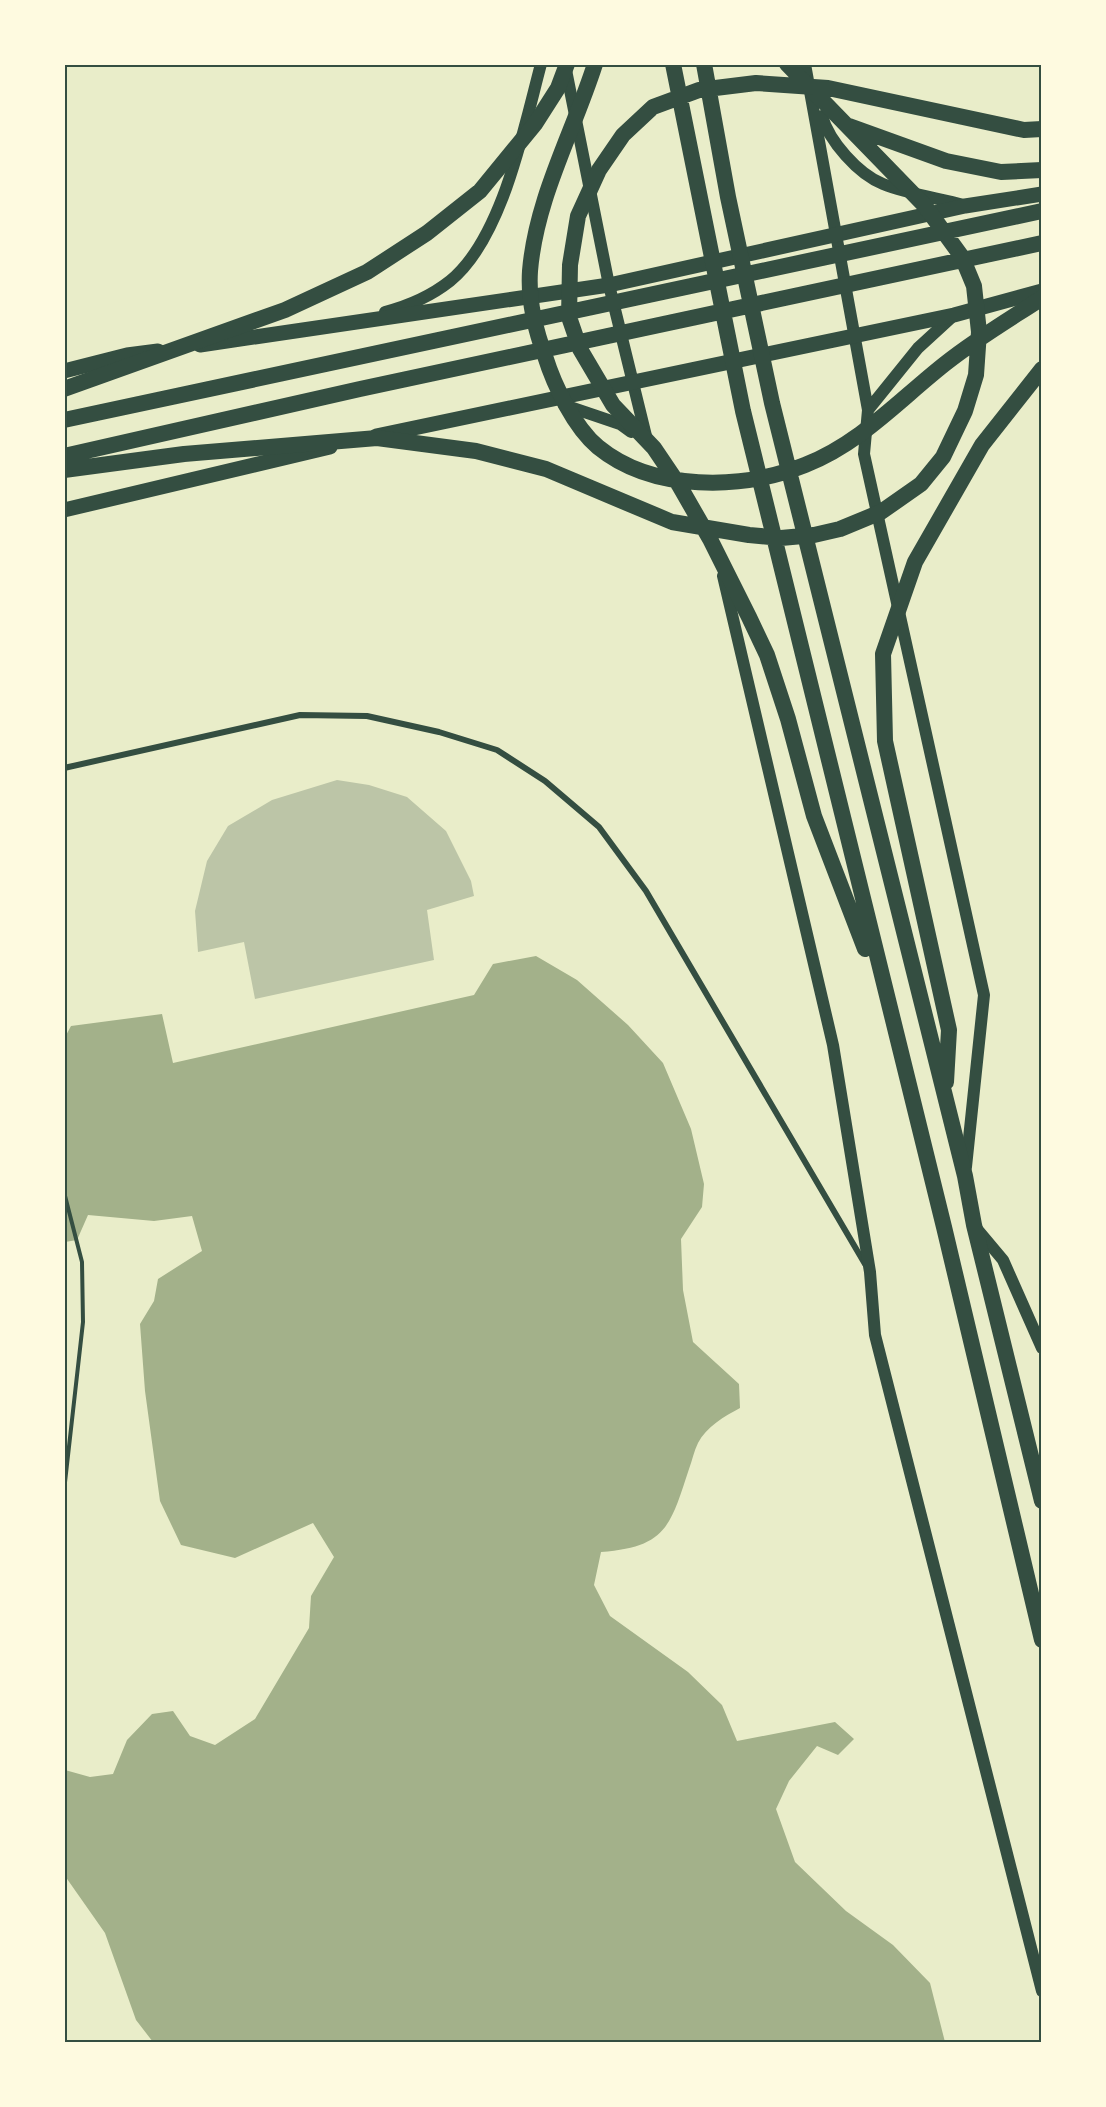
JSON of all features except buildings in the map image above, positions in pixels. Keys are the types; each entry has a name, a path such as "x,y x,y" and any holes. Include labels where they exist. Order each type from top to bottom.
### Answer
{"highway":[{"path":"64,389 285,310 367,272 426,233 480,191 535,124 558,88 566,64"},
{"path":"595,64 540,215 531,264 531,308 552,378 574,416 597,446 632,468 701,482 728,482 768,477 806,465 872,426 947,363 1041,298"},
{"path":"673,64 700,207 743,411 950,1250 1041,1640"},
{"path":"704,64 728,197 772,404 965,1176 974,1226 1041,1501"},
{"path":"64,470 184,454 376,438 476,451 546,469 672,522 749,535 781,538 814,535 840,529 881,512 921,484 943,457 965,411 976,375 978,321 974,286 962,256 925,206 787,64"},
{"path":"892,1019 814,816 788,719 767,655 725,568 679,485 654,448 613,405 580,349 569,318 570,265 578,216 599,170 623,135 653,107 699,90 756,83 828,88 1024,130 1041,129"},
{"path":"844,124 946,160 1001,172 1041,170"},
{"path":"64,420 1041,211"},
{"path":"64,456 372,386 1041,243"},
{"path":"945,1098 949,1030 885,741 883,654 915,562 982,445 1041,369"}],"main road":[{"path":"340,325 404,307 428,295 451,280 471,258 509,184 541,64"},
{"path":"566,64 609,285 649,447"},
{"path":"805,64 826,130 846,157 881,183 965,206"},
{"path":"805,64 868,410 864,454 984,995 965,1176"},
{"path":"64,371 127,355 609,285 965,206 1041,194"},
{"path":"64,510 402,430 954,315 1041,291"},
{"path":"868,410 918,348 954,315"},
{"path":"549,399 620,424 649,447 677,479 717,554 833,1045 870,1272 875,1335 1041,1991"},
{"path":"974,1226 1003,1260 1041,1348"}],"street":[{"path":"64,768 300,716 368,716 440,732 497,750 545,781 599,827 646,891 870,1272"}],"path":[{"path":"64,1192 82,1262 83,1322 64,1491"}],"shaded area":[{"path":"536,956 577,980 628,1025 663,1063 691,1129 704,1184 702,1207 681,1239 683,1290 693,1342 739,1384 740,1408 716,1422 701,1437 670,1519 652,1539 640,1545 601,1552 594,1585 610,1616 688,1672 722,1705 737,1741 835,1722 854,1739 838,1755 817,1746 789,1781 776,1809 795,1862 846,1911 893,1945 930,1983 945,2042 153,2042 136,2020 105,1933 65,1876 65,1770 90,1777 113,1774 127,1740 152,1714 173,1711 190,1736 215,1745 255,1719 309,1628 311,1596 334,1557 313,1523 235,1558 181,1545 160,1501 145,1391 140,1324 154,1301 158,1279 202,1251 192,1216 154,1221 88,1215 77,1240 65,1242 64,1039 71,1026 162,1014 173,1063 474,995 493,964"}]}
